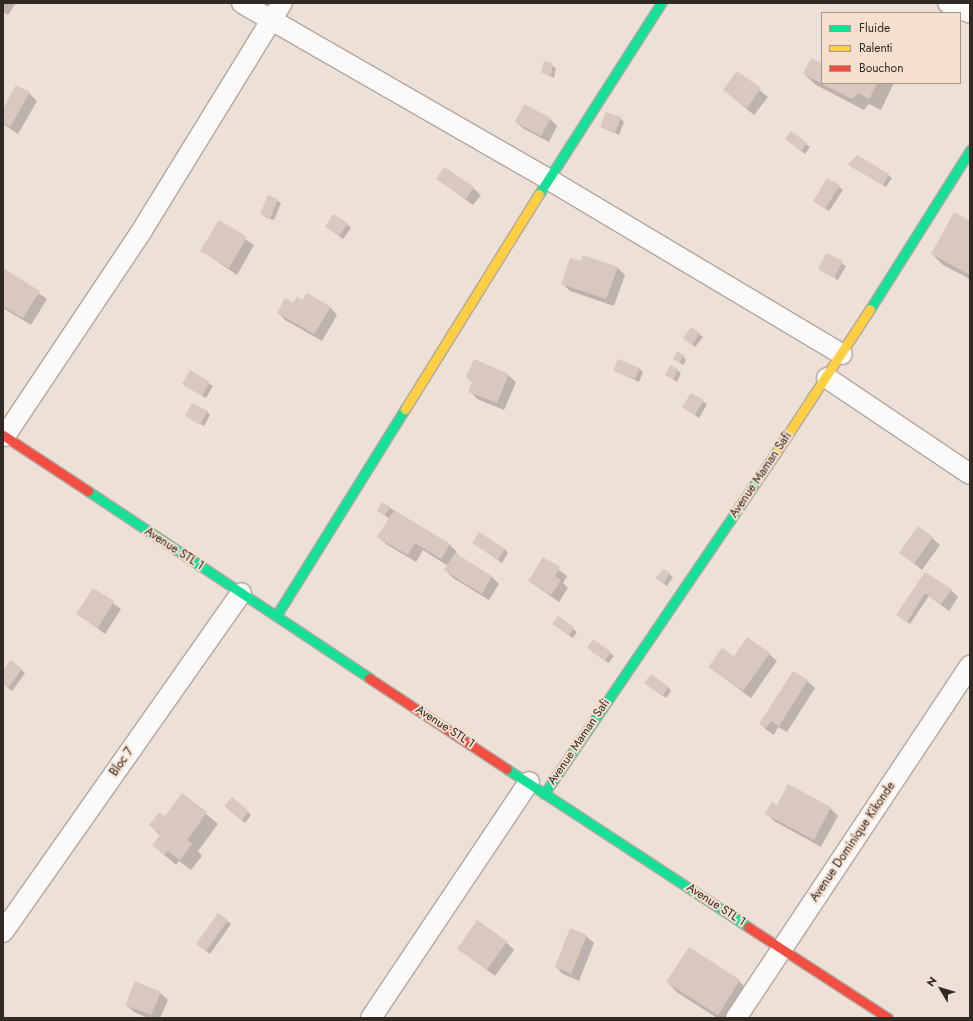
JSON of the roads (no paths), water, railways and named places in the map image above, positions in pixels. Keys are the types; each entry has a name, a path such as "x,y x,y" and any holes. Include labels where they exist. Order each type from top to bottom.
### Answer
{"street":[{"path":"242,3 548,179 842,354"},
{"path":"4,436 141,232 282,3"},
{"path":"276,616 548,179 661,3"},
{"path":"948,3 970,14"},
{"name":"Avenue Maman Safi","path":"370,1018 536,788 827,378 970,150"},
{"path":"827,378 970,474"},
{"name":"Avenue STL 1","path":"4,436 536,788 888,1018"},
{"name":"Bloc 7","path":"3,932 241,593"},
{"name":"Avenue Dominique Kikonde","path":"736,1018 970,666"}]}
